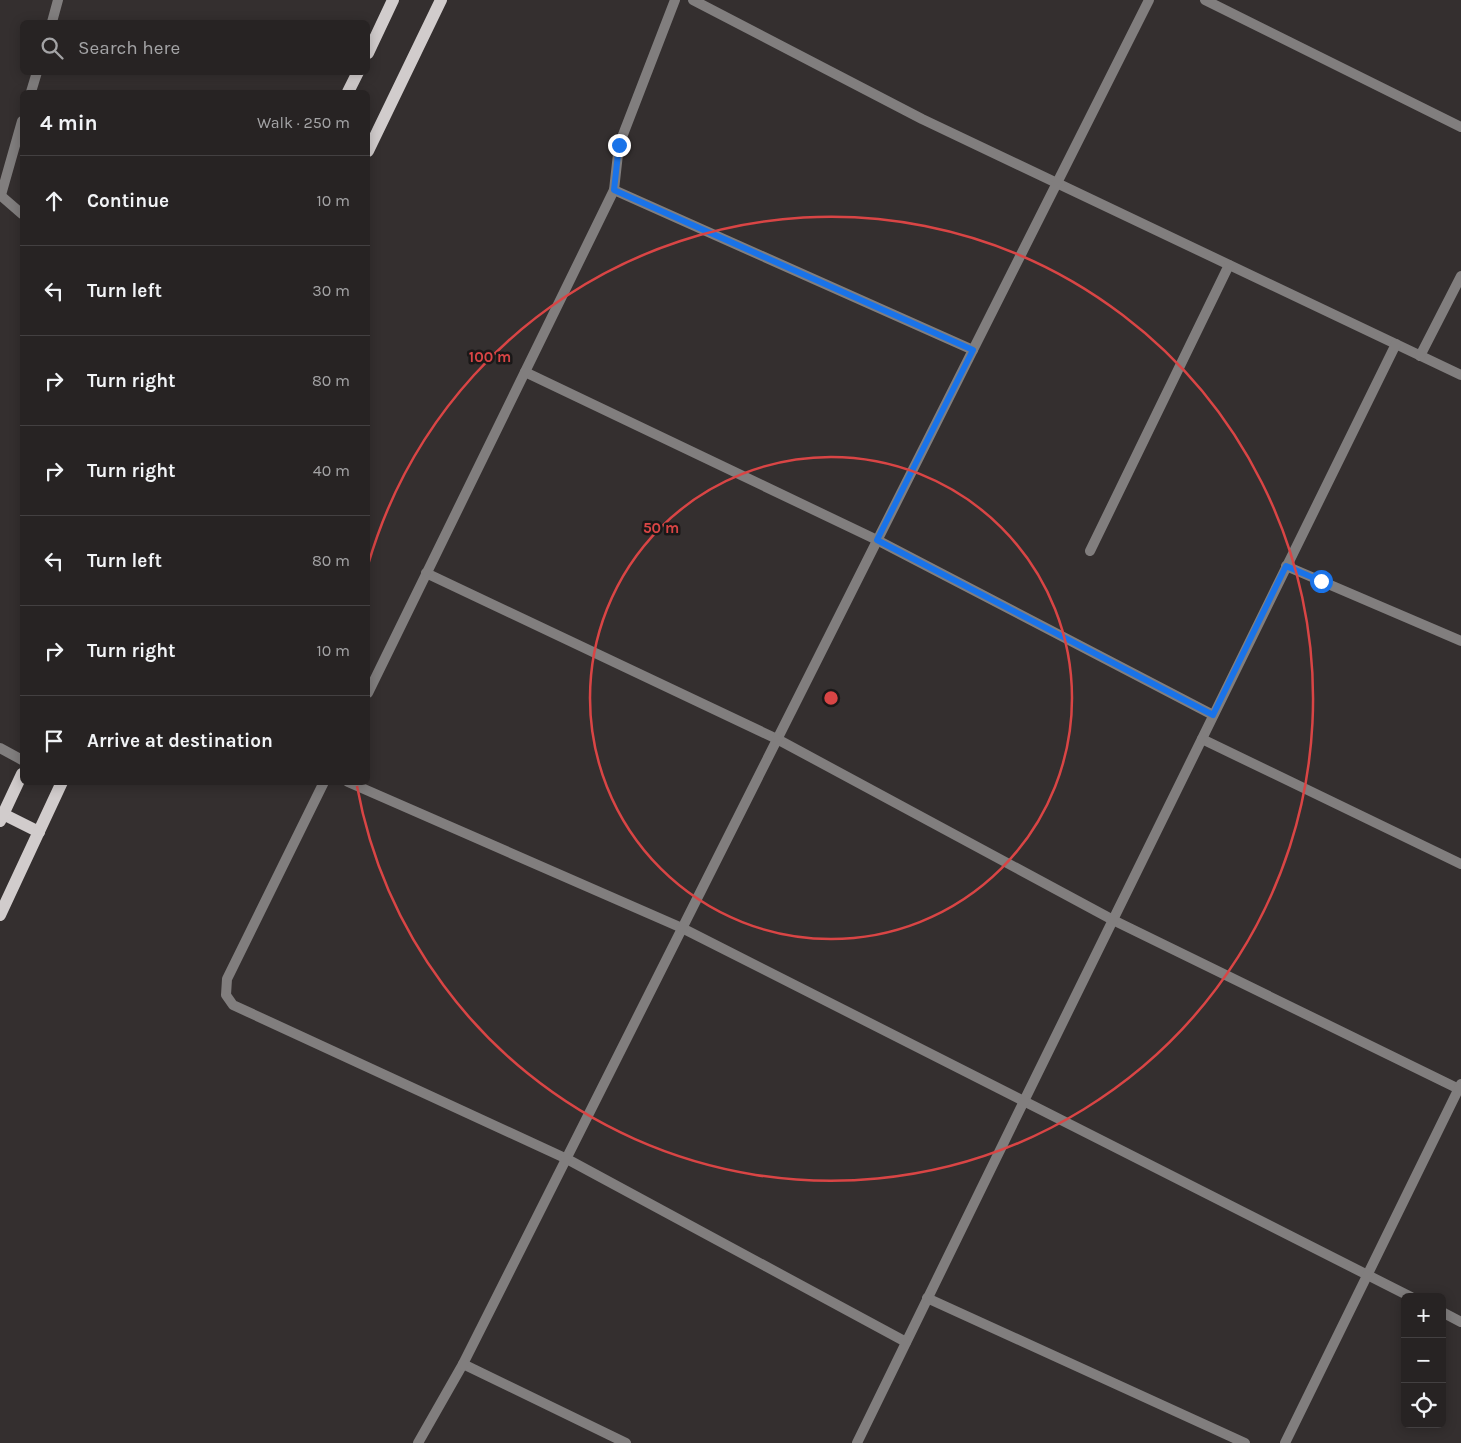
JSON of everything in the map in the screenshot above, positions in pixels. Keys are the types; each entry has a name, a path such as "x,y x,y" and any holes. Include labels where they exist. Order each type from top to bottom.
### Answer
{"main road":[{"path":"370,49 393,0"},
{"path":"370,147 441,0"},
{"path":"349,90 356,75"},
{"path":"20,778 2,818 39,832"},
{"path":"0,915 61,785"}],"street":[{"path":"53,20 58,0"},
{"path":"370,689 614,190 619,145 675,0"},
{"path":"692,0 922,119 1461,375"},
{"path":"418,1443 463,1364 1149,0"},
{"path":"1205,0 1461,127"},
{"path":"32,90 36,75"},
{"path":"20,128 0,195 20,212"},
{"path":"614,190 973,350"},
{"path":"1090,551 1229,265"},
{"path":"1420,356 1461,276"},
{"path":"858,1443 927,1298 1396,344"},
{"path":"525,372 877,540 1213,715"},
{"path":"1286,566 1461,641"},
{"path":"426,573 777,739 1113,920 1460,1087 1285,1443"},
{"path":"1202,739 1461,864"},
{"path":"0,748 20,759"},
{"path":"323,785 227,979 226,995 233,1005 567,1158 906,1342"},
{"path":"355,785 682,928 1403,1293"},
{"path":"927,1298 1245,1443"},
{"path":"1446,1314 1461,1322"},
{"path":"463,1364 626,1443"}],"route":[{"path":"619,145 614,190 973,350 877,540 1213,715 1286,566 1321,581"}]}
